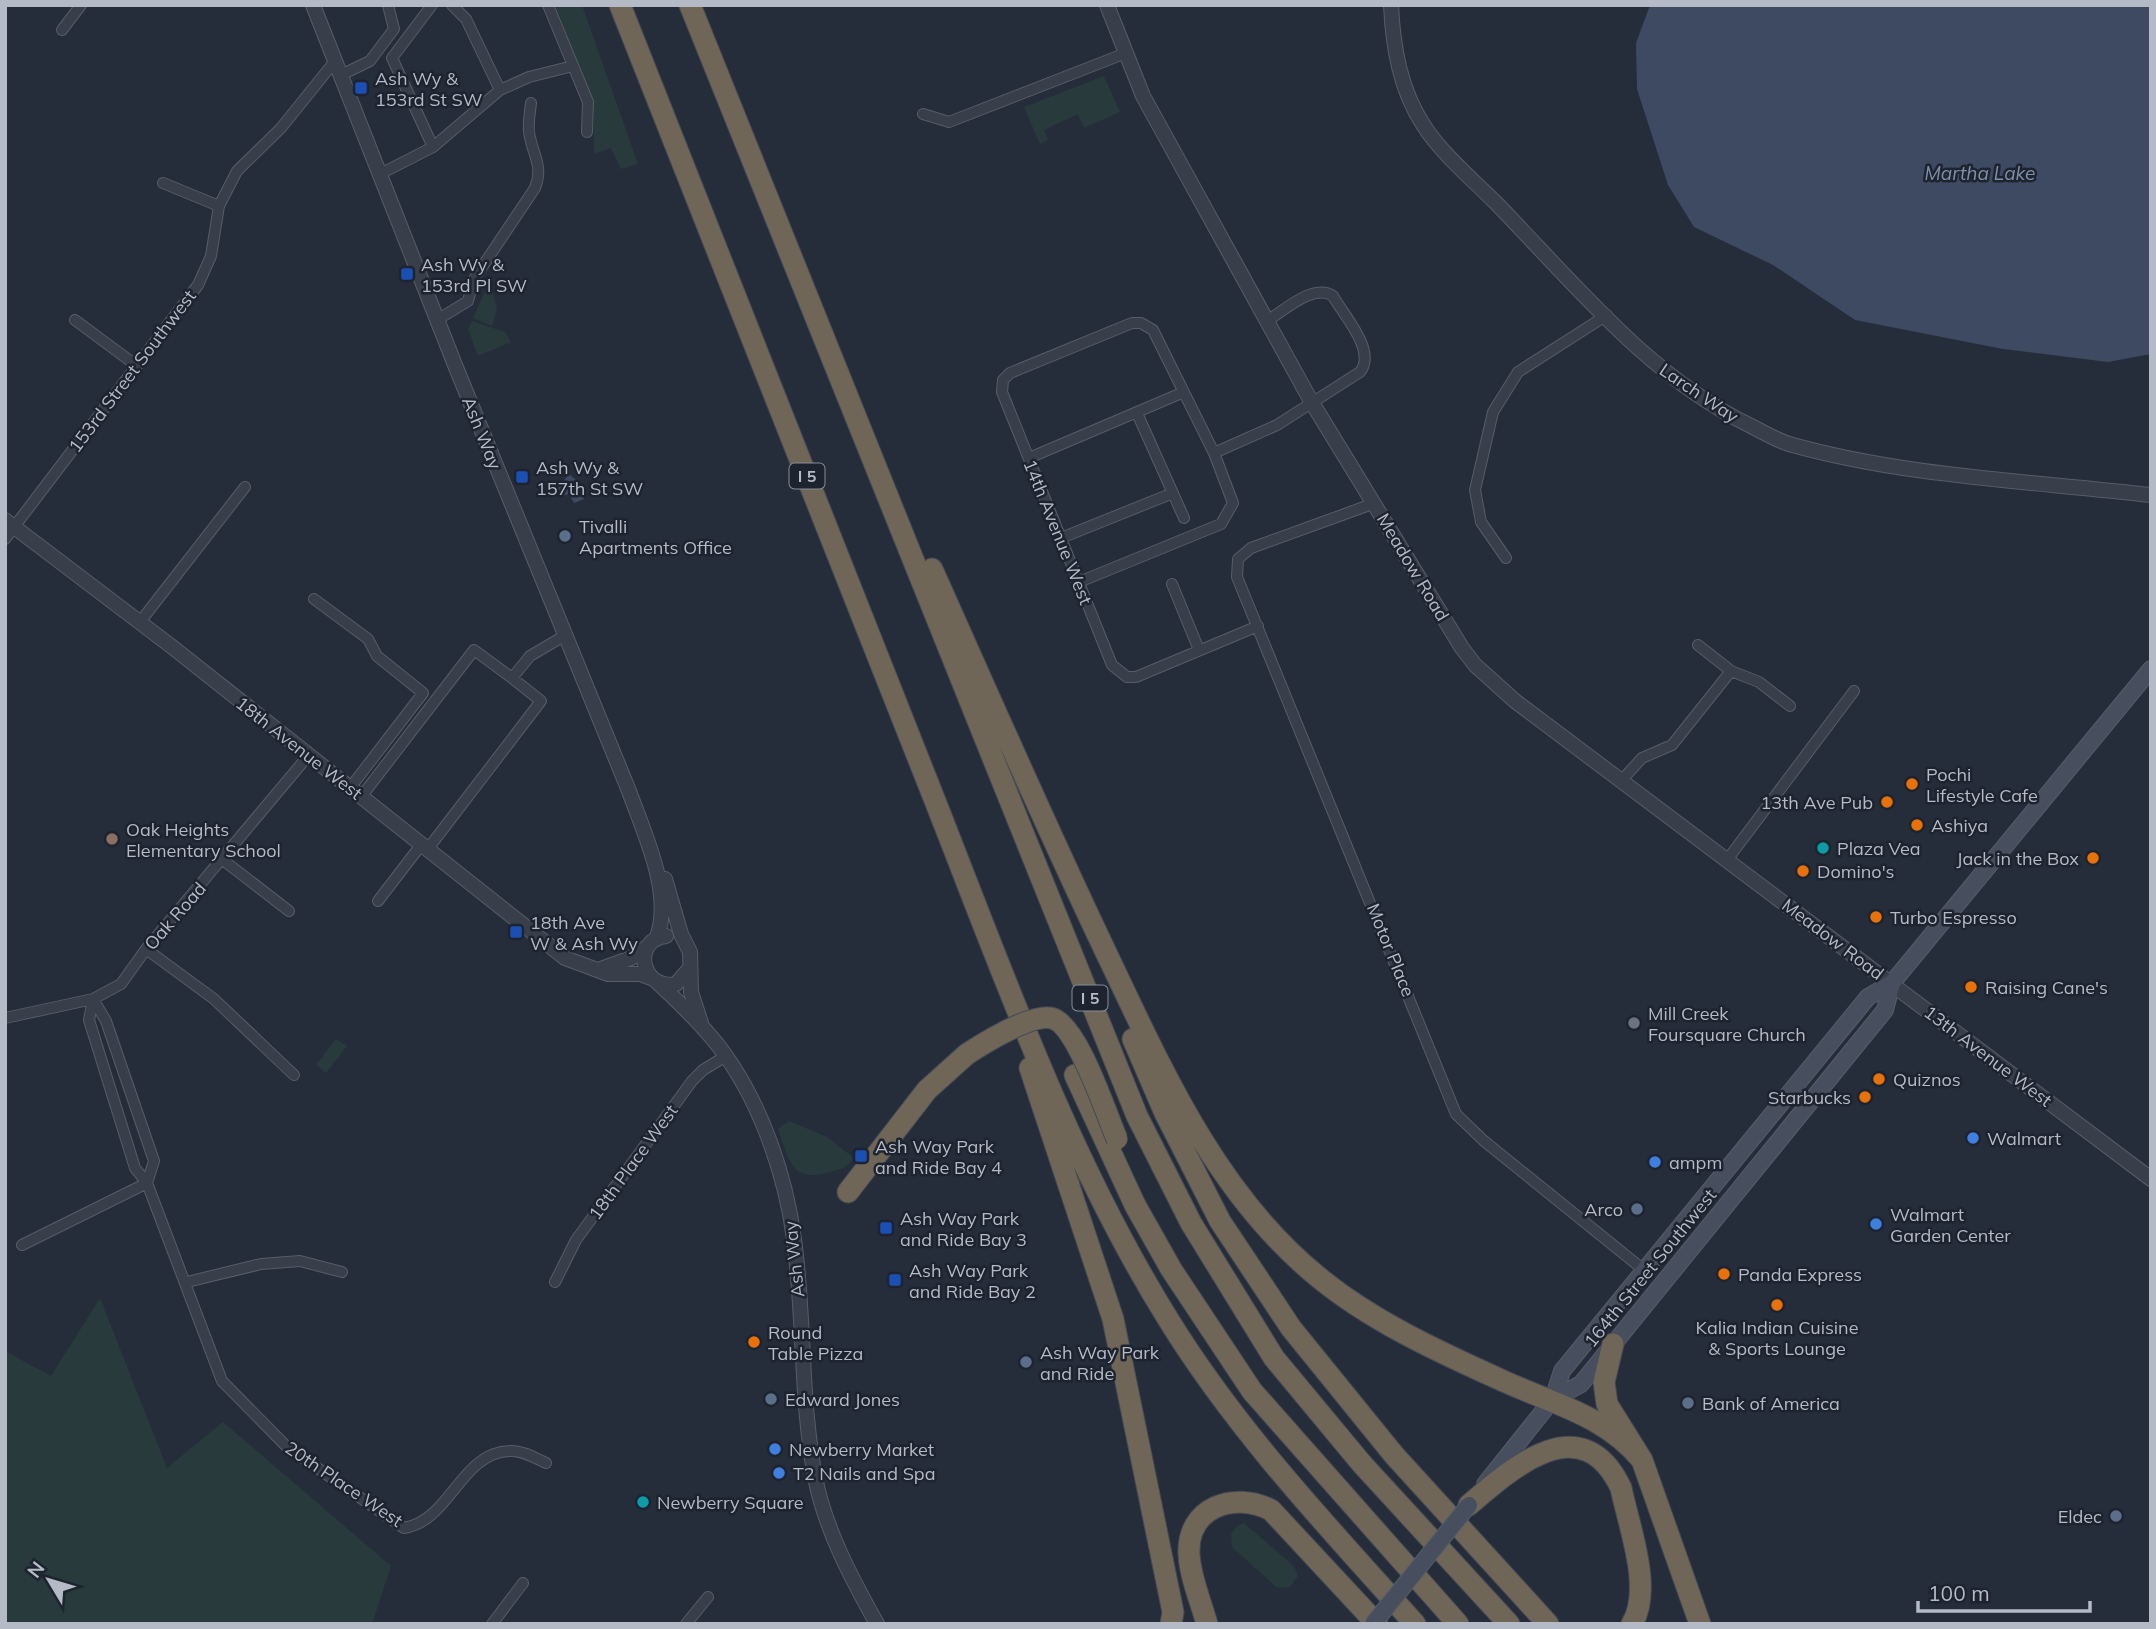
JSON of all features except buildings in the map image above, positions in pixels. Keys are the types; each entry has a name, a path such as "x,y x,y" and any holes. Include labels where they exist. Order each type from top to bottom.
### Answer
{"highway":[{"name":"I 5","path":"620,5 993,947 1054,1095 1097,1190 1169,1322 1262,1450 1415,1624"},
{"name":"I 5","path":"690,5 808,292 1137,1116 1191,1223 1274,1358 1363,1464 1509,1624"},
{"path":"808,292 1063,863 1165,1113 1220,1221 1291,1328 1394,1455 1548,1624"},
{"path":"1063,863 1189,1119 1222,1171 1275,1237 1321,1279 1388,1323 1501,1380 1578,1410 1619,1437 1642,1460"},
{"path":"993,947 1039,1098 1113,1319 1176,1620"},
{"path":"848,1192 927,1090 967,1054 1022,1026 1049,1017 1066,1026 1150,1212 1189,1281 1247,1367 1317,1453 1473,1624"},
{"path":"1022,1026 1042,1026 1051,1030 1063,1046 1103,1138 1153,1237 1252,1391 1458,1624"},
{"path":"1613,1344 1604,1382 1607,1404 1642,1460 1700,1624"},
{"path":"1469,1505 1536,1454 1569,1447 1600,1459 1621,1488 1641,1581 1641,1603 1632,1624"},
{"path":"1207,1624 1191,1564 1190,1544 1194,1530 1205,1514 1215,1507 1237,1500 1257,1503 1271,1510 1375,1624"}],"main road":[{"name":"164th Street Southwest","path":"1375,1624 1553,1399 1562,1371 1868,997 1892,983 2151,669"},
{"name":"164th Street Southwest","path":"1553,1399 1581,1384 1885,1010 1892,983"}],"street":[{"path":"62,30 81,5"},
{"name":"Ash Way","path":"313,5 654,860 663,915 652,942"},
{"path":"341,75 370,61 394,29 388,5"},
{"path":"432,5 392,58 433,147"},
{"path":"452,5 466,19 500,90"},
{"path":"548,5 588,102 587,132"},
{"name":"Meadow Road","path":"1107,5 1143,96 1311,401 1475,665 1515,701 1892,983"},
{"name":"Larch Way","path":"1391,5 1393,42 1406,92 1425,127 1664,372 1707,402 1786,443 1968,477 2151,495"},
{"path":"922,114 949,122 1126,53"},
{"name":"153rd Street Southwest","path":"8,528 198,285 211,256 219,206 237,172 281,128 335,61"},
{"path":"380,174 433,147 456,131 480,105 500,90 529,77 573,66"},
{"path":"437,320 468,301 474,279 535,188 540,175 539,160 529,133 531,103"},
{"path":"163,183 219,206"},
{"path":"1214,453 1277,425 1360,372 1366,362 1366,352 1333,296 1326,292 1315,292 1267,321"},
{"path":"1506,558 1481,522 1475,490 1493,412 1518,372 1607,315"},
{"path":"75,320 137,366"},
{"name":"14th Avenue West","path":"1184,393 1153,330 1132,323 1010,373 1003,380 1002,392 1112,665 1127,677 1136,677 1199,650"},
{"path":"1029,458 1184,393 1214,453 1233,503 1228,517 1221,524 1079,582"},
{"path":"1137,412 1184,518"},
{"path":"140,622 245,487"},
{"path":"1061,538 1173,493"},
{"name":"Motor Place","path":"1375,503 1251,548 1238,559 1237,577 1456,1114 1484,1141 1645,1271"},
{"name":"18th Avenue West","path":"8,528 140,622 565,958 595,970 654,980"},
{"path":"1172,584 1199,650 1258,626"},
{"path":"314,599 368,639 377,656 423,693 355,793"},
{"path":"512,678 530,656 564,636"},
{"path":"1698,645 1731,671 1759,682 1790,706"},
{"path":"355,793 474,650 541,701 378,901"},
{"path":"1621,781 1642,758 1672,745 1731,671"},
{"path":"1727,860 1854,691"},
{"name":"Oak Road","path":"5,1018 93,999 121,984 146,949 308,756"},
{"path":"223,860 289,911"},
{"name":"Ash Way","path":"654,860 662,870 686,945"},
{"path":"595,970 631,958 652,942 673,936 686,945 692,959 691,967 676,984 654,980 643,963 652,942"},
{"path":"146,949 214,999 293,1074"},
{"name":"Ash Way","path":"691,967 691,992 703,1027"},
{"name":"Ash Way","path":"654,980 703,1027 726,1056 758,1119 785,1195 794,1238 808,1424 816,1483 835,1540 877,1624"},
{"name":"13th Avenue West","path":"1892,983 2151,1179"},
{"name":"20th Place West","path":"93,999 89,1020 135,1168 147,1183 187,1282 204,1340 222,1381 287,1447 404,1528 428,1519 469,1472 493,1454 512,1450 546,1463"},
{"name":"20th Place West","path":"93,999 106,1021 154,1161 147,1183"},
{"name":"18th Place West","path":"555,1282 576,1240 692,1081 703,1070 726,1056"},
{"path":"22,1245 147,1183"},
{"path":"187,1282 261,1264 300,1261 342,1272"},
{"path":"492,1624 523,1583"},
{"path":"686,1624 708,1597"}],"shaded area":[{"path":"555,5 582,5 638,164 621,169 611,148 594,154 594,105"},
{"path":"1104,76 1120,112 1084,128 1078,114 1044,130 1048,140 1040,144 1024,107"},
{"path":"486,289 492,290 497,309 492,326 473,318"},
{"path":"472,321 505,332 511,342 478,356 468,329"},
{"path":"336,1039 347,1046 326,1073 316,1065"},
{"path":"789,1121 827,1137 854,1158 845,1167 826,1173 814,1175 798,1171 788,1157 778,1129"},
{"path":"100,1298 167,1468 223,1422 391,1566 372,1624 5,1624 5,1351 51,1376"},
{"path":"1244,1523 1294,1566 1298,1576 1289,1588 1276,1587 1232,1547 1231,1534 1237,1526"}],"water":[{"name":"Martha Lake","path":"1650,5 2151,5 2151,354 2108,362 2003,349 1855,320 1773,265 1694,227 1668,185 1637,89 1636,43"},
{"path":"569,474 576,480 584,499 574,503 569,494 562,496 556,491"}],"place":[{"name":"Ash Wy & 153rd St SW","path":"361,88"},
{"name":"Ash Wy & 153rd Pl SW","path":"407,274"},
{"name":"Ash Wy & 157th St SW","path":"522,477"},
{"name":"Tivalli Apartments Office","path":"565,536"},
{"name":"Pochi Lifestyle Cafe","path":"1912,784"},
{"name":"13th Ave Pub","path":"1887,802"},
{"name":"Ashiya","path":"1917,825"},
{"name":"Oak Heights Elementary School","path":"112,839"},
{"name":"Plaza Vea","path":"1823,848"},
{"name":"Jack in the Box","path":"2093,858"},
{"name":"Domino's","path":"1803,871"},
{"name":"Turbo Espresso","path":"1876,917"},
{"name":"18th Ave W & Ash Wy","path":"516,932"},
{"name":"Raising Cane's","path":"1971,987"},
{"name":"Mill Creek Foursquare Church","path":"1634,1023"},
{"name":"Quiznos","path":"1879,1079"},
{"name":"Starbucks","path":"1865,1097"},
{"name":"Walmart","path":"1973,1138"},
{"name":"Ash Way Park and Ride Bay 4","path":"861,1156"},
{"name":"ampm","path":"1655,1162"},
{"name":"Arco","path":"1637,1209"},
{"name":"Walmart Garden Center","path":"1876,1224"},
{"name":"Ash Way Park and Ride Bay 3","path":"886,1228"},
{"name":"Panda Express","path":"1724,1274"},
{"name":"Ash Way Park and Ride Bay 2","path":"895,1280"},
{"name":"Kalia Indian Cuisine & Sports Lounge","path":"1777,1305"},
{"name":"Round Table Pizza","path":"754,1342"},
{"name":"Ash Way Park and Ride","path":"1026,1362"},
{"name":"Edward Jones","path":"771,1399"},
{"name":"Bank of America","path":"1688,1403"},
{"name":"Newberry Market","path":"775,1449"},
{"name":"T2 Nails and Spa","path":"779,1473"},
{"name":"Newberry Square","path":"643,1502"},
{"name":"Eldec","path":"2116,1516"}]}
